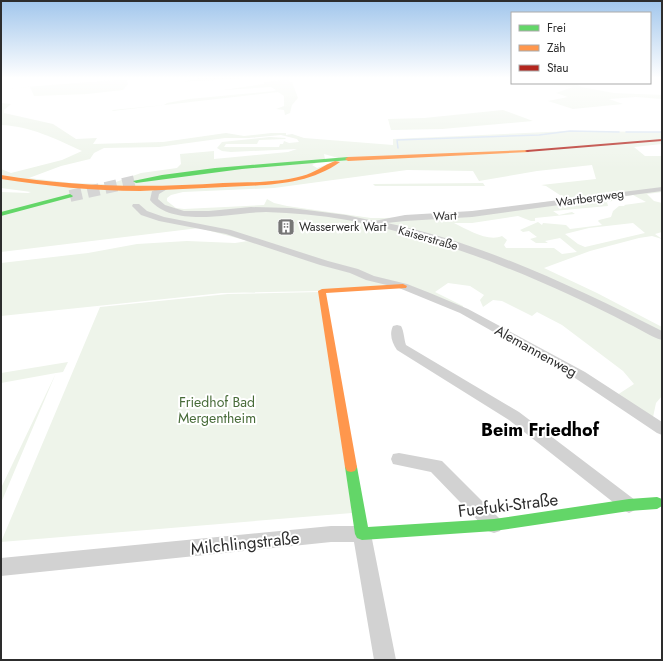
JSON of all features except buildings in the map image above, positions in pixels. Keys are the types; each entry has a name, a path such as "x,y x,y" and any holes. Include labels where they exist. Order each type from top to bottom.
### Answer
{"main road":[{"path":"1,177 56,185 133,185 165,188 285,180 319,166 355,158 551,150 662,140"},
{"path":"133,185 200,170 289,162 319,166"},
{"path":"1,214 70,196"},
{"path":"362,534 322,291 403,286"},
{"name":"Fuefuki-Straße","path":"362,534 494,525 629,505 657,503"}],"street":[{"name":"Kaiserstraße","path":"133,185 155,199 165,209 186,213 262,210 330,215 372,223 437,240 502,262 549,281 662,336"},
{"path":"155,199 165,188"},
{"name":"Wartbergweg","path":"518,208 662,189"},
{"name":"Alemannenweg","path":"155,199 136,206 144,213 162,219 228,232 324,263 354,271 370,278 403,286 464,312 567,367 662,429"},
{"name":"Wart","path":"372,223 405,218 472,214 518,208"},
{"path":"397,329 397,336 401,347 514,416 629,505"},
{"path":"399,459 436,466 494,525"},
{"name":"Milchlingstraße","path":"1,567 331,534 362,534"},
{"path":"362,534 385,660"}],"green space":[{"path":"1,108 7,108 4,110 4,113 53,124 76,139 97,138 93,144 163,142 226,133 244,136 286,133 286,135 292,134 304,138 393,145 393,139 570,131 662,132 662,144 634,147 645,156 662,156 662,192 647,194 654,201 662,203 662,232 655,234 662,239 652,236 639,238 590,251 544,268 597,293 662,327 662,396 656,403 652,422 614,397 634,384 623,371 562,325 537,312 532,316 502,301 493,300 483,307 480,300 484,295 470,286 448,283 435,292 463,306 464,311 403,286 322,291 222,293 1,316 1,263 88,253 137,244 187,241 235,243 248,241 199,228 1,252 1,192 31,192 1,188 1,169 11,173 62,160 82,151 53,138 12,126 1,125","holes":["281,135 297,139 299,142 289,143 284,141 279,147 224,147 226,144 257,144 259,140 286,138 270,137 222,142 217,148 222,151 231,152 297,149 288,152 214,159 214,151 180,154 181,164 177,168 141,173 113,183 104,184 72,183 29,178 61,166 90,159 94,153 104,148 159,147 225,138 248,138","324,154 342,159 317,168 312,165 325,159","592,165 596,179 541,185 546,186 566,199 463,214 371,218 287,206 274,203 267,199 264,205 184,209 176,208 167,201 167,198 171,195 183,192 274,188 407,170 473,171 479,181 537,171","633,195 646,202 619,206 613,211 611,217 598,221 602,225 570,229 566,225 543,223 542,225 538,222 520,230 523,232 529,231 537,237 530,239 536,243 548,243 545,241 560,238 577,252 562,254 554,248 506,248 504,245 507,240 502,236 484,236 454,223 472,223 518,216 535,221 535,218 575,214 572,212 559,215 553,211 608,206 607,202 612,201 613,199","633,223 645,233 585,247 578,244 565,234 589,228"]},
{"path":"135,108 140,108 112,111"},
{"path":"291,108 290,113 285,115 284,110 276,109"},
{"path":"503,110 533,121 442,129 391,130 388,119 424,118"},
{"path":"483,183 485,186 375,186 373,184"},
{"name":"Friedhof Bad Mergentheim","path":"320,292 352,513 1,542 100,307 228,294"},
{"path":"68,362 63,372 1,383 1,373"},
{"path":"56,373 1,503 1,488"}],"waterway":[{"path":"398,148 397,140 539,135 570,131 619,132"},
{"path":"626,132 662,132"}],"tunnel":[{"path":"70,196 136,181"}],"traffic: fast":[{"path":"136,181 242,167 348,159"},
{"path":"1,214 70,196"},
{"path":"351,467 362,534 494,525 629,505 657,503"}],"traffic: slow":[{"path":"348,159 527,151"},
{"path":"1,177 29,182 85,187 141,189 197,187 284,181 308,176 337,162"},
{"path":"351,467 322,291 403,286"}],"traffic: jam":[{"path":"527,151 662,140"}],"place":[{"name":"Wasserwerk Wart","path":"286,227"}],"district":[{"name":"Beim Friedhof","path":"540,430"}]}
